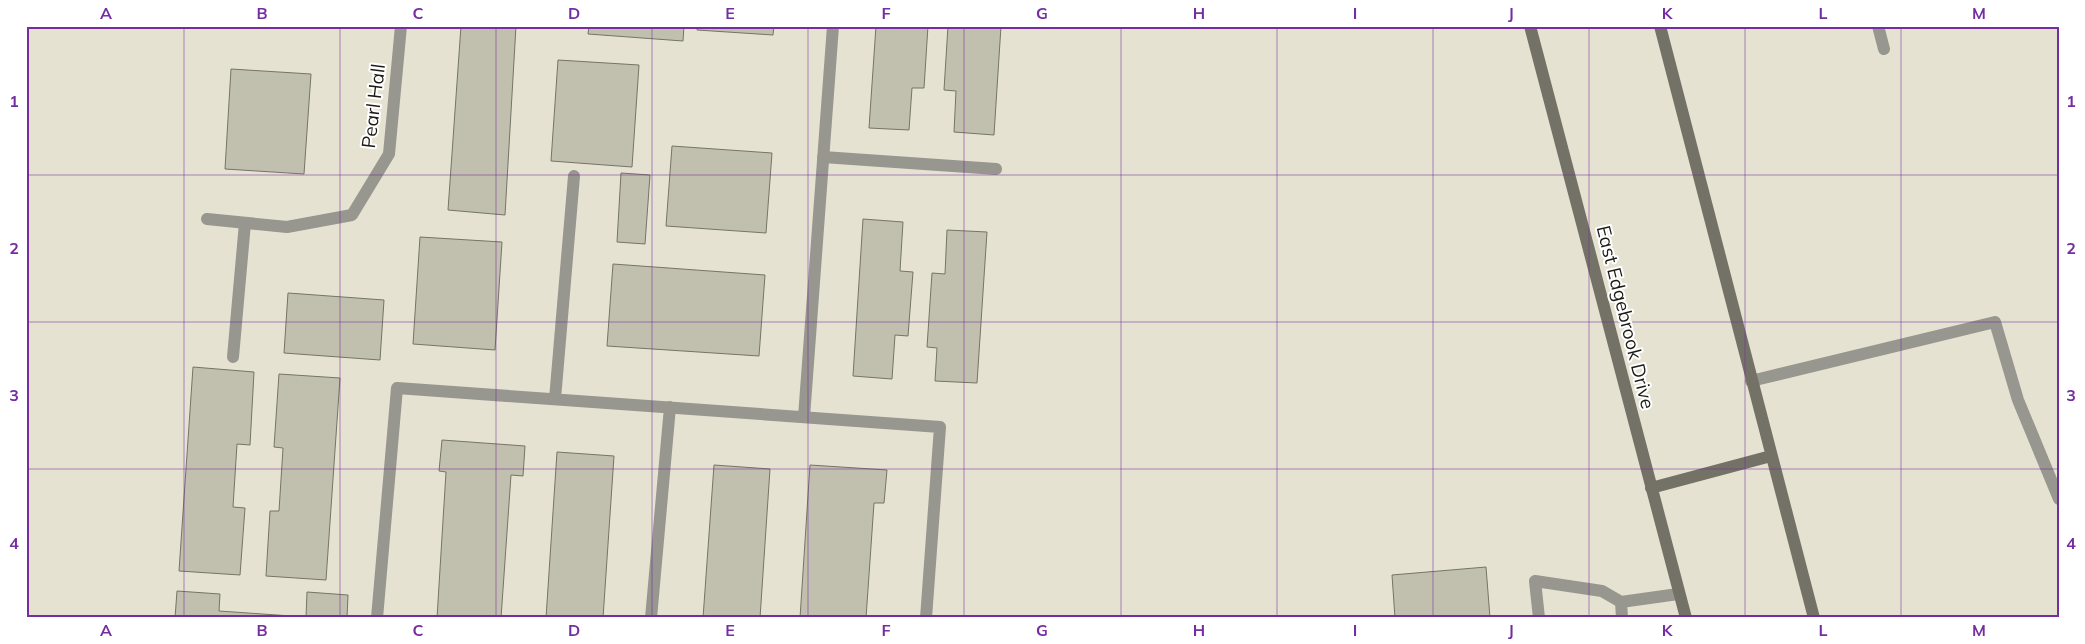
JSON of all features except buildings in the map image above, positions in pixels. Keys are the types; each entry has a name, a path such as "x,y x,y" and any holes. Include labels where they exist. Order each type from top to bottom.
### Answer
{"main road":[{"name":"East Edgebrook Drive","path":"1530,26 1678,594 1686,618"},
{"path":"1660,26 1814,618"},
{"path":"1651,488 1771,456"}],"street":[{"name":"Pearl Hall","path":"207,219 287,227 352,215 390,154 401,26"},
{"path":"804,417 833,26"},
{"path":"1878,26 1884,49"},
{"path":"823,156 996,168"},
{"path":"555,399 574,176"},
{"path":"233,357 245,223"},
{"path":"1751,381 1995,322 2018,400 2059,499"},
{"path":"377,618 396,388 940,427 926,618"},
{"path":"650,618 670,407"},
{"path":"1539,618 1536,581 1602,591 1621,602 1678,594"},
{"path":"1621,602 1622,618"}]}
